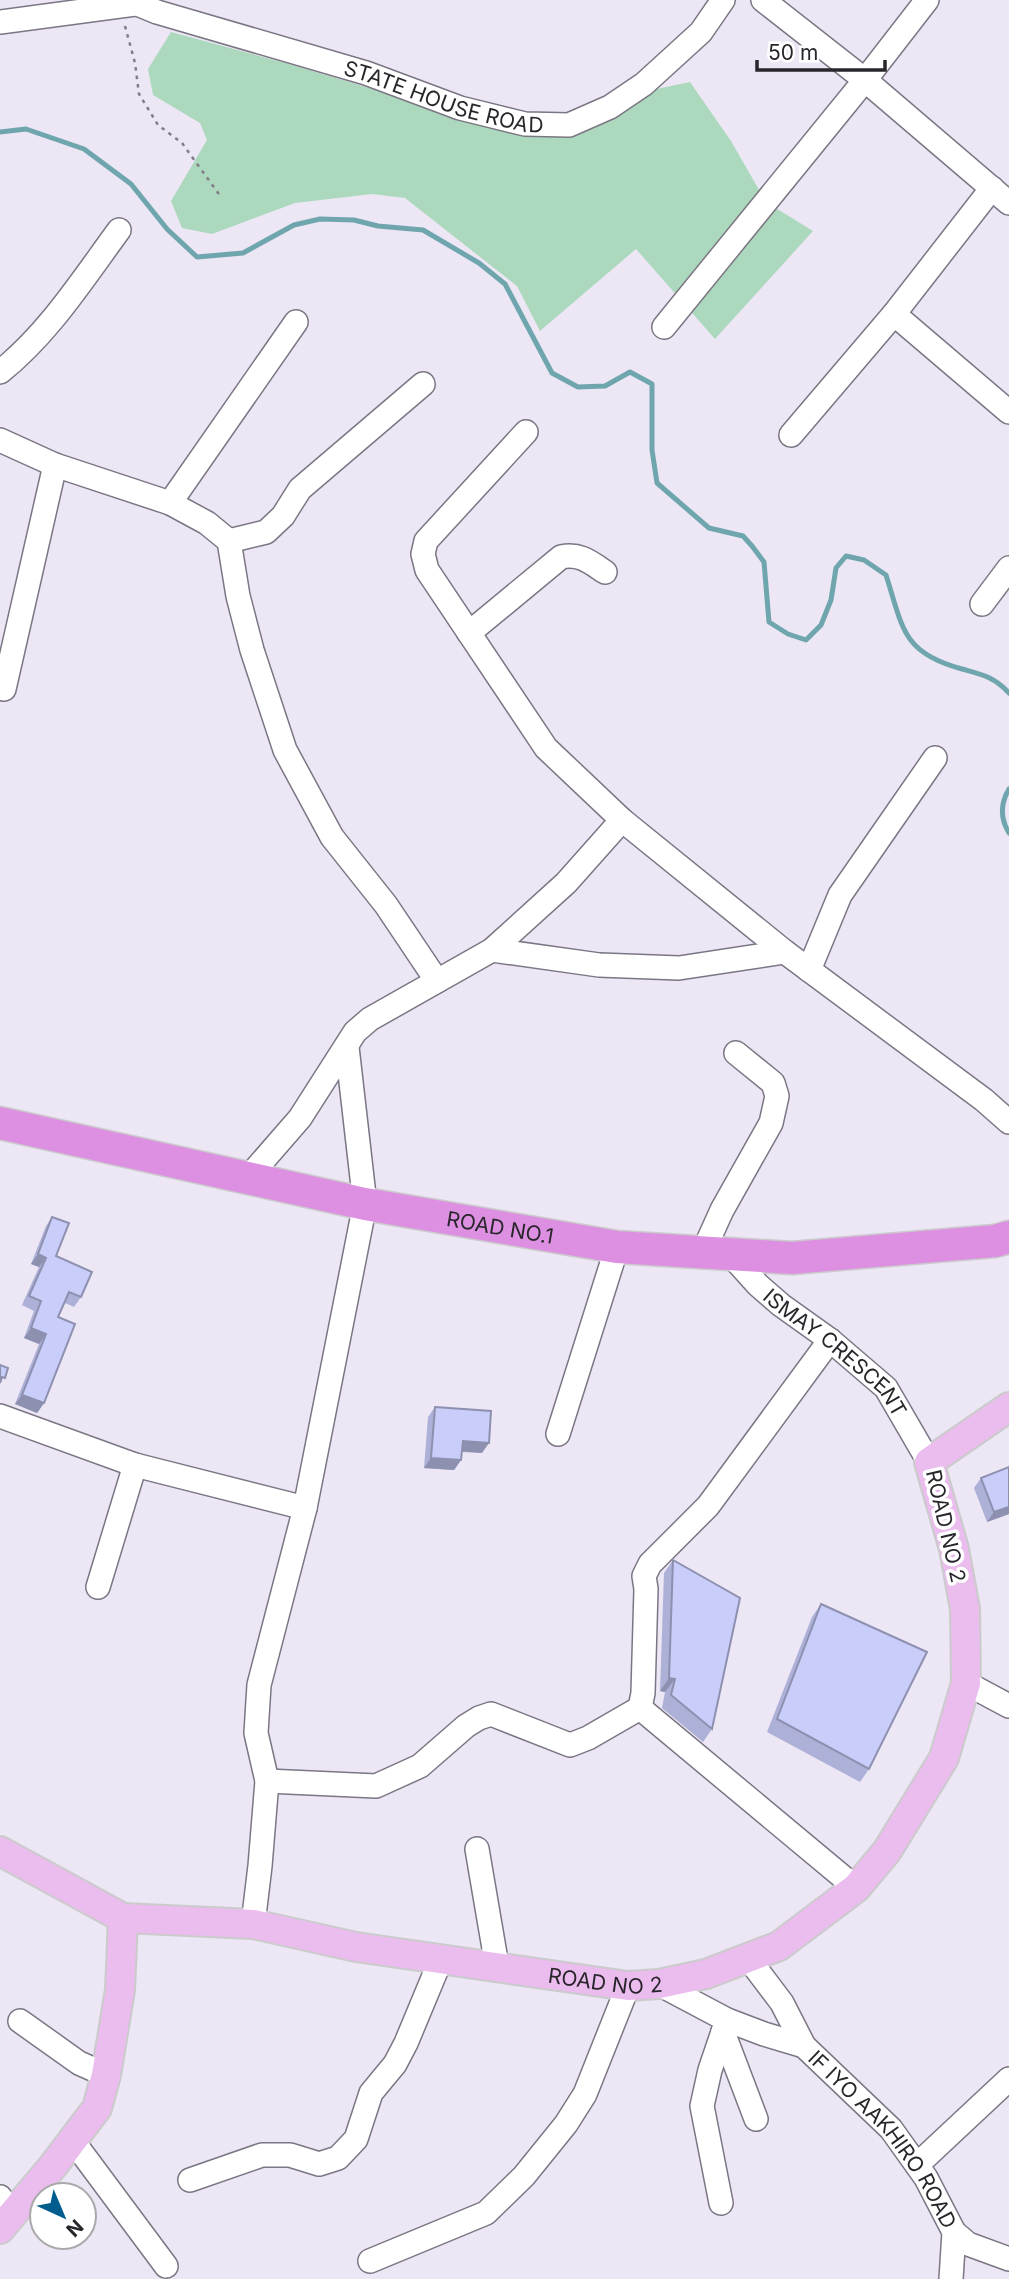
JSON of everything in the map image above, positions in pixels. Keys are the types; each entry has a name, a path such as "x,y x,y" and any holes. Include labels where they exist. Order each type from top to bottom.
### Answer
{"highway":[{"name":"ROAD NO.1","path":"0,1123 365,1204 617,1247 792,1258 995,1241 1009,1237"}],"main road":[{"name":"ROAD NO 2","path":"123,1918 253,1924 356,1947 628,1986 659,1984 706,1974 779,1946 856,1888 887,1851 944,1758 966,1683 965,1609 954,1549 929,1462 1006,1416"},
{"path":"0,1852 123,1918 120,1990 106,2075 97,2108 72,2141 4,2213"}],"street":[{"name":"STATE HOUSE ROAD","path":"128,3 366,73 460,108 525,124 569,125 610,107 644,84 701,32 723,0"},
{"path":"763,0 865,80 1001,196 894,314 791,435"},
{"path":"664,327 927,0"},
{"path":"0,22 128,3"},
{"path":"0,373 19,357 61,307 119,230"},
{"path":"894,314 1009,412"},
{"path":"170,503 296,322"},
{"path":"229,541 266,532 284,516 299,489 423,384"},
{"path":"526,432 426,541 423,554 427,570 546,748 622,820 785,952 984,1100 1009,1122"},
{"path":"0,440 55,465 170,503 208,523 229,541 251,650 285,750 332,837 386,905 437,981"},
{"path":"4,689 55,465"},
{"path":"469,633 561,557 572,555 582,558 605,572"},
{"path":"982,604 1009,568"},
{"path":"809,970 840,895 934,758"},
{"path":"247,1179 300,1118 355,1032 369,1019 492,950 566,883 622,820"},
{"path":"492,950 599,965 679,968 785,952"},
{"path":"253,1924 267,1780 257,1733 259,1685 305,1508 365,1204 346,1048"},
{"path":"716,1253 722,1210 771,1123 777,1096 772,1083 736,1053"},
{"path":"558,1434 617,1247"},
{"name":"ISMAY CRESCENT","path":"716,1253 830,1340 886,1388 929,1462"},
{"path":"640,1708 646,1589 644,1576 650,1564 708,1506 830,1340"},
{"path":"0,1416 135,1465 305,1508"},
{"path":"98,1587 135,1465"},
{"path":"966,1683 1009,1706"},
{"path":"267,1780 376,1786 420,1766 466,1726 491,1714 570,1745 605,1729 640,1708"},
{"path":"640,1708 856,1888"},
{"path":"477,1849 497,1966"},
{"path":"748,1958 782,2003 804,2046"},
{"path":"190,2180 262,2155 290,2155 319,2164 338,2158 356,2139 371,2092 395,2064 442,1959"},
{"path":"659,1984 725,2026 804,2046"},
{"path":"370,2261 485,2213 524,2176 566,2124 585,2094 628,1986"},
{"path":"20,2021 79,2063 106,2075"},
{"path":"725,2026 755,2119"},
{"path":"721,2203 702,2106 710,2070 725,2026"},
{"name":"IF IYO AAKHIRO ROAD","path":"804,2046 891,2129 917,2165 954,2232 951,2279"},
{"path":"917,2165 1009,2079"},
{"path":"72,2141 166,2266"},
{"path":"954,2232 968,2244 1009,2259"}],"path":[{"path":"128,3 139,94 158,125 182,143 221,197"}],"green space":[{"path":"171,32 446,111 564,134 628,95 690,82 731,141 766,202 813,231 715,339 636,249 540,331 517,286 405,198 372,194 295,203 212,234 182,228 171,201 207,140 200,123 153,95 148,69"}],"building":[{"path":"52,1217 69,1223 56,1256 92,1272 81,1297 69,1292 58,1317 75,1324 44,1403 22,1395 46,1334 31,1328 41,1301 29,1296 46,1258 38,1254"},
{"path":"0,1365 8,1368 0,1383"},
{"path":"435,1407 491,1411 489,1443 463,1441 461,1460 431,1458"},
{"path":"1009,1467 1009,1507 994,1512 981,1478"},
{"path":"673,1560 740,1598 712,1729 671,1695 675,1679 669,1678"},
{"path":"821,1604 927,1652 869,1769 777,1719"}],"waterway":[{"path":"0,132 26,129 84,149 131,184 167,229 197,257 243,253 294,225 320,219 354,220 378,226 423,230 479,263 505,284 552,373 578,387 605,386 630,372 652,384 652,450 657,483 709,528 743,536 752,546 764,562 769,622 788,634 806,640 821,625 831,600 836,568 846,556 864,560 886,575 902,624 916,646 942,663 988,677 1009,693"},
{"path":"1009,789 1002,811 1009,833"}]}
